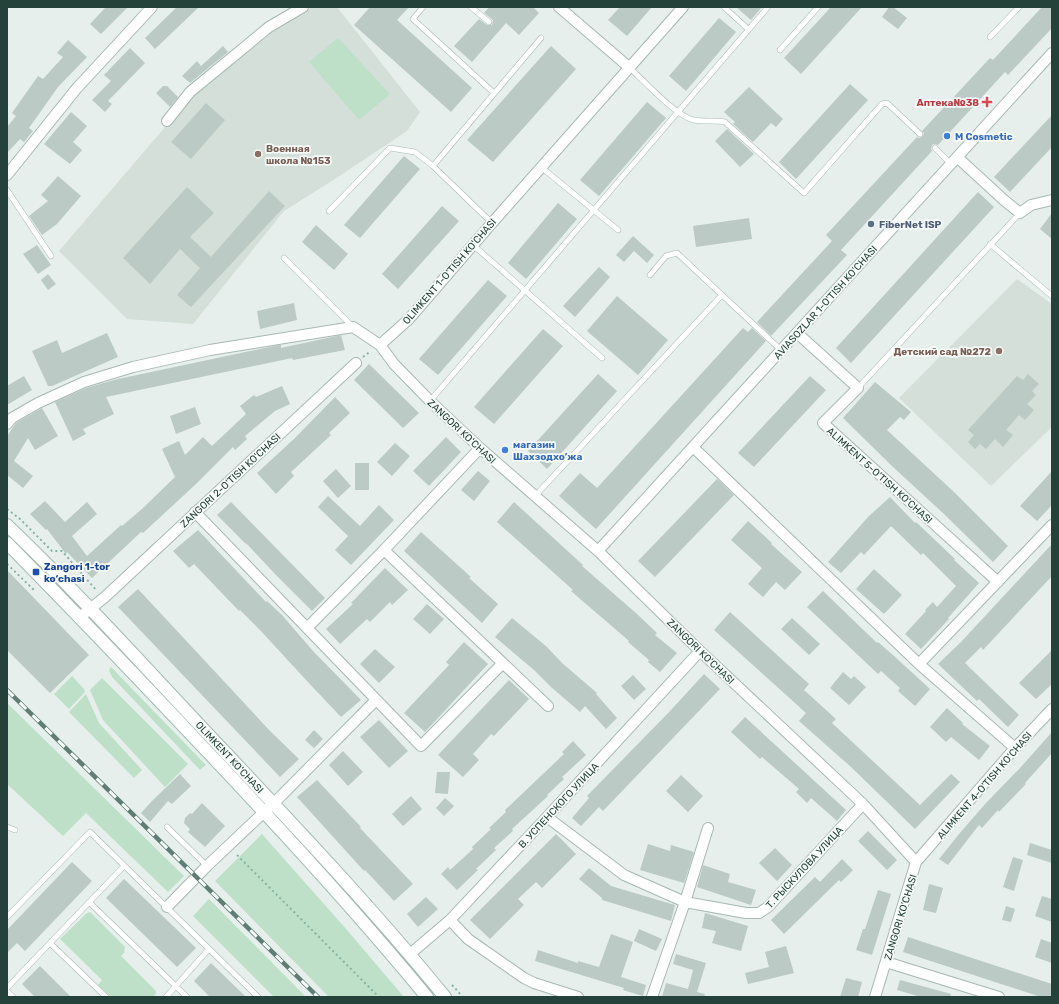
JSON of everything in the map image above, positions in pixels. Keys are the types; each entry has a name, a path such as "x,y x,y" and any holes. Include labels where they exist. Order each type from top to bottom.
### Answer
{"main road":[{"name":"OLIMKENT KO'CHASI","path":"7,525 91,609 352,888 410,954 445,997"},
{"name":"OLIMKENT KO'CHASI","path":"7,543 80,617 265,812 346,901 427,997"}],"street":[{"path":"7,175 76,88 152,7"},
{"path":"167,121 190,92 269,27 303,7"},
{"path":"559,7 630,68"},
{"name":"OLIMKENT 1-O'TISH KO'CHASI","path":"380,345 409,319 473,244 683,7"},
{"name":"AVIASOZLAR 1-O'TISH KO'CHASI","path":"598,551 1052,53"},
{"path":"954,160 1020,213 1031,205 1052,200"},
{"path":"7,424 12,418 38,403 77,385 133,367 210,350 354,327 380,345"},
{"path":"797,333 858,388"},
{"name":"ZANGORI KO'CHASI","path":"380,345 394,364 430,402 480,448 598,551 863,804 916,862 875,997"},
{"name":"ZANGORI 2-O'TISH KO'CHASI","path":"80,617 105,597 356,363"},
{"name":"ALIMKENT 5-O'TISH KO'CHASI","path":"858,388 823,423 998,582"},
{"path":"693,446 919,664 1015,748"},
{"path":"308,627 384,550 480,448"},
{"path":"196,512 421,746 503,663"},
{"path":"919,664 1052,525"},
{"path":"384,550 548,706"},
{"name":"В. УСПЕНСКОГО УЛИЦА","path":"410,954 450,920 700,650"},
{"path":"166,907 207,866 274,804 376,700"},
{"name":"ALIMKENT 4-O'TISH KO'CHASI","path":"916,862 1015,748 1052,709"},
{"name":"Т. РЫСКУЛОВА УЛИЦА","path":"547,817 624,875 685,902 746,913 759,913 768,907 863,804"},
{"path":"652,997 685,902 708,828"},
{"path":"450,920 474,943 524,978 534,983 578,997"},
{"path":"886,962 999,997"}],"lane":[{"path":"423,7 413,19 494,93"},
{"path":"471,7 489,22"},
{"path":"724,7 748,30"},
{"path":"430,402 768,7"},
{"path":"780,50 818,7"},
{"path":"990,37 1019,7"},
{"path":"433,166 541,38"},
{"path":"630,68 678,112 694,120 714,120 725,122 804,193 882,104 887,103 920,134"},
{"path":"329,211 390,148 415,152 433,166 492,223"},
{"path":"935,148 954,160"},
{"path":"542,167 618,230"},
{"path":"7,190 51,256"},
{"path":"858,388 1020,213"},
{"path":"473,244 602,358"},
{"path":"990,244 1052,296"},
{"path":"650,275 666,256 677,253 781,350"},
{"path":"284,258 354,327"},
{"path":"535,496 722,295"},
{"path":"7,827 15,830"},
{"path":"167,827 207,866"},
{"path":"7,917 90,832 258,997"},
{"path":"13,997 7,990 124,866"},
{"path":"89,902 187,997"},
{"path":"50,943 106,997"},
{"path":"166,997 209,950"}],"path":[{"path":"356,363 380,345"},
{"path":"7,564 34,591"},
{"path":"237,855 379,997"}],"shaded area":[{"name":"Военная школа №153","path":"312,7 337,7 420,112 407,131 284,211 193,324 127,319 59,251 195,92 277,29"},
{"name":"Детский сад №272","path":"1017,279 1052,304 1052,427 991,486 899,398"}],"green space":[{"path":"338,38 390,94 359,120 309,62"},
{"path":"111,667 206,765 200,770 112,677 109,670"},
{"path":"72,676 85,692 69,709 54,694"},
{"path":"102,678 188,764 165,787 103,720 90,690"},
{"path":"86,694 99,723 142,770 134,778 69,712"},
{"path":"7,703 184,876 168,892 86,813 63,836 7,784"},
{"path":"262,834 404,997 329,997 215,881"},
{"path":"209,899 306,997 274,997 193,916"},
{"path":"90,912 125,947 124,953 121,956 156,991 156,994 153,997 111,997 98,985 102,980 60,939 87,913"}],"building":[{"path":"106,7 128,7 101,34 90,24"},
{"path":"177,7 199,7 155,49 145,38"},
{"path":"370,7 409,7 397,20 472,88 451,112 354,25"},
{"path":"489,7 533,7 539,13 519,35 506,23 472,62 454,46 479,19 487,25 492,25 493,20 484,13"},
{"path":"620,7 652,7 627,36 608,20"},
{"path":"736,7 762,7 751,20"},
{"path":"831,7 862,7 801,74 784,58"},
{"path":"889,7 893,7 907,18 898,29 882,17"},
{"path":"1042,7 1052,7 1052,28 1008,75 1005,72 938,145 932,145 932,151 841,250 847,255 771,336 757,322 832,241 826,235 917,137 919,138 923,136 924,133 922,131 990,58 993,60"},
{"path":"719,18 736,32 686,91 669,76"},
{"path":"68,40 87,57 58,87 29,128 33,131 24,142 20,139 7,153 7,127 16,116 12,113 38,76 43,79 63,57 57,53"},
{"path":"223,46 228,52 190,83 182,76 197,61 201,66"},
{"path":"551,46 576,69 493,162 467,140"},
{"path":"130,48 145,63 108,101 112,104 105,112 92,100 111,81 104,75"},
{"path":"850,84 868,100 796,179 779,162"},
{"path":"163,86 167,86 178,97 170,107 156,93"},
{"path":"749,87 783,119 776,127 771,123 753,142 733,124 735,122 724,112"},
{"path":"647,102 666,118 599,196 580,180"},
{"path":"206,103 225,120 191,159 171,142"},
{"path":"71,112 87,126 73,142 82,150 70,164 44,144"},
{"path":"1052,115 1052,147 1010,192 994,177"},
{"path":"727,129 754,154 740,167 715,141"},
{"path":"404,156 420,169 360,238 344,225"},
{"path":"58,176 81,196 57,224 42,235 29,216 48,201 41,195"},
{"path":"187,187 214,213 190,237 211,257 269,191 285,206 191,307 177,295 200,268 180,249 150,284 123,258"},
{"path":"978,192 994,207 851,363 836,348"},
{"path":"558,203 577,219 526,279 508,263"},
{"path":"442,206 459,221 398,289 382,274"},
{"path":"1052,213 1052,239 1040,229"},
{"path":"749,218 752,239 696,247 693,226"},
{"path":"316,225 348,254 334,270 302,242"},
{"path":"633,236 654,255 647,263 634,251 624,262 616,255"},
{"path":"37,245 51,265 38,274 23,254"},
{"path":"599,267 610,277 575,317 563,306"},
{"path":"48,274 56,284 48,290 41,280"},
{"path":"488,280 507,296 438,375 419,359"},
{"path":"617,296 668,340 638,375 587,331"},
{"path":"294,303 297,320 260,329 257,311"},
{"path":"743,328 748,332 752,328 766,341 596,529 559,496 580,473 597,488"},
{"path":"543,329 563,346 494,424 474,407"},
{"path":"107,333 118,357 52,386 48,386 32,351 57,340 62,353"},
{"path":"341,335 345,350 293,360 292,358 106,397 114,414 83,429 86,434 73,441 55,402 86,388 118,379 279,345 281,345 281,348"},
{"path":"369,364 419,413 403,428 354,380"},
{"path":"598,374 617,391 547,469 528,451"},
{"path":"1028,374 1039,384 1032,391 1036,395 1027,404 1034,410 1025,420 1019,415 1006,430 1013,435 1003,447 995,439 986,449 980,444 975,449 968,442 974,435 968,430 1017,376 1023,380"},
{"path":"24,376 32,390 7,405 7,386"},
{"path":"810,376 826,390 754,467 738,453"},
{"path":"875,382 911,412 904,420 900,417 887,430 954,492 1008,546 993,562 843,418"},
{"path":"282,386 290,404 275,411 245,436 247,439 235,450 233,447 196,484 143,533 141,532 92,578 67,552 66,554 47,529 46,530 30,514 45,501 65,522 87,502 97,514 72,536 87,556 121,525 122,526 142,509 175,477 162,449 179,441 185,455 203,437 212,446 246,414 240,406 254,395 256,397"},
{"path":"335,397 350,413 329,433 331,435 291,472 294,476 276,494 257,473 295,438"},
{"path":"195,407 201,424 176,434 170,416"},
{"path":"42,408 58,436 35,450 28,438 14,461 33,476 23,488 7,475 7,436 16,423"},
{"path":"446,437 461,452 429,486 413,471"},
{"path":"395,443 410,456 392,476 377,462"},
{"path":"355,463 369,463 369,490 355,490"},
{"path":"336,469 351,486 338,498 323,481"},
{"path":"478,471 490,481 474,501 461,490"},
{"path":"1052,471 1052,505 1037,521 1020,506"},
{"path":"717,479 734,495 655,577 638,561"},
{"path":"328,496 360,526 379,505 394,520 351,565 335,550 348,536 318,507"},
{"path":"890,497 915,523 916,522 979,583 948,618 949,619 921,649 905,634 933,602 937,607 956,586 923,553 921,555 891,526 864,555 861,552 841,573 828,562 869,516"},
{"path":"231,502 325,598 312,611 217,515"},
{"path":"514,502 583,565 582,566 637,614 657,633 655,635 677,653 660,672 648,662 649,660 628,642 629,641 571,591 573,590 497,522"},
{"path":"748,521 802,572 785,590 776,582 763,597 748,584 762,568 731,540"},
{"path":"198,530 266,602 267,601 282,615 313,651 361,700 341,717 260,630 240,610 239,611 194,564 189,568 173,551"},
{"path":"421,532 471,577 469,578 498,604 482,623 404,551"},
{"path":"1052,544 1052,576 983,650 981,647 965,663 1019,715 1008,727 979,699 977,701 938,664 961,642"},
{"path":"385,568 408,590 392,605 390,602 370,622 367,619 340,644 326,629 353,604 351,603"},
{"path":"874,569 902,595 884,614 856,589"},
{"path":"7,570 89,655 50,693 7,650"},
{"path":"138,589 271,732 299,759 280,777 118,607"},
{"path":"823,591 877,643 878,642 930,689 915,706 898,691 900,688 881,671 878,674 807,607"},
{"path":"427,604 444,619 430,634 413,619"},
{"path":"730,612 809,684 804,690 836,719 832,723 920,805 951,774 960,782 915,829 851,767 799,721 806,713 714,630"},
{"path":"512,618 547,647 562,663 597,693 596,694 617,718 606,729 585,706 580,712 495,637"},
{"path":"792,618 820,644 809,655 781,629"},
{"path":"464,642 488,664 425,732 404,713 449,665 446,662"},
{"path":"375,649 395,667 379,683 360,664"},
{"path":"1052,650 1052,684 1036,699 1019,683"},
{"path":"843,672 851,679 854,676 866,687 849,705 830,688"},
{"path":"704,674 720,689 603,811 599,807 581,826 572,818 589,798 587,796"},
{"path":"633,675 646,689 634,700 621,686"},
{"path":"509,680 529,699 494,736 491,734 473,754 479,760 463,777 438,755"},
{"path":"947,708 963,723 962,724 990,746 979,760 951,737 946,742 930,727"},
{"path":"745,717 846,810 837,821 811,798 807,803 796,792 799,789 762,757 760,759 731,732"},
{"path":"379,720 408,751 389,768 360,737"},
{"path":"314,730 323,739 314,748 305,740"},
{"path":"1052,732 1052,753 1025,783 1026,784 999,812 998,810 982,828 979,825 948,865 939,859 986,803"},
{"path":"573,741 586,755 562,777 564,779 547,795 548,796 512,829 513,831 494,848 496,850 476,869 478,870 457,890 441,874 448,867 450,870 473,849 472,847 506,812 505,810 564,754 562,752"},
{"path":"343,751 363,772 348,786 329,765"},
{"path":"437,772 450,772 448,794 435,793"},
{"path":"180,774 191,786 172,804 168,801 150,822 141,813"},
{"path":"681,775 703,796 688,812 666,791"},
{"path":"317,780 413,884 394,901 365,870 364,871 297,797"},
{"path":"411,796 422,809 403,826 392,814"},
{"path":"445,798 454,806 444,816 436,808"},
{"path":"202,803 225,826 205,847 188,832 190,829 184,823 185,818 190,813 192,814"},
{"path":"868,831 897,860 887,870 858,841"},
{"path":"556,834 576,854 542,888 536,882 518,899 524,905 490,939 470,920"},
{"path":"1030,843 1052,850 1052,863 1027,855"},
{"path":"648,844 670,851 671,845 694,852 684,883 640,870"},
{"path":"775,848 792,865 777,881 759,863"},
{"path":"1013,857 1023,860 1014,891 1003,887"},
{"path":"842,859 853,870 841,882 839,880 784,934 771,920 815,877 820,882"},
{"path":"72,862 92,881 25,951 17,943 7,953 7,930"},
{"path":"703,865 730,874 728,882 756,890 751,905 697,887"},
{"path":"589,868 611,886 675,905 671,921 602,900 602,898 579,879"},
{"path":"124,879 196,948 177,967 106,898"},
{"path":"929,884 943,888 936,913 923,910"},
{"path":"878,890 891,894 872,955 856,950 863,929 865,929"},
{"path":"1042,896 1052,899 1052,922 1035,916"},
{"path":"426,897 438,909 418,927 407,914"},
{"path":"1006,906 1015,909 1011,922 1002,920"},
{"path":"705,913 748,926 741,951 712,943 716,931 702,928"},
{"path":"639,929 662,939 656,951 634,941"},
{"path":"611,934 633,942 621,977 646,985 643,996 623,990 624,988 535,961 538,950 578,963 578,961 599,967"},
{"path":"908,937 1052,984 1052,997 1041,997 903,952"},
{"path":"1041,939 1052,943 1052,963 1035,957"},
{"path":"786,946 794,973 748,984 745,973 769,967 765,952"},
{"path":"676,954 706,963 697,992 705,994 704,997 662,997 666,983 688,989 693,970 673,964"},
{"path":"211,963 246,997 210,997 194,981"},
{"path":"40,966 71,997 35,997 22,984"},
{"path":"846,978 862,982 858,997 840,997"},
{"path":"900,980 951,994 950,997 921,997 897,990"}],"railway":[{"path":"7,690 318,997"}],"place":[{"name":"Аптека№38","path":"987,102"},
{"name":"M Cosmetic","path":"947,136"},
{"name":"Военная школа №153","path":"258,154"},
{"name":"FiberNet ISP","path":"871,224"},
{"name":"Детский сад №272","path":"999,351"},
{"name":"магазин Шахзодхо’жа","path":"505,450"},
{"name":"Zangori 1-tor ko‘chasi","path":"36,572"}]}
